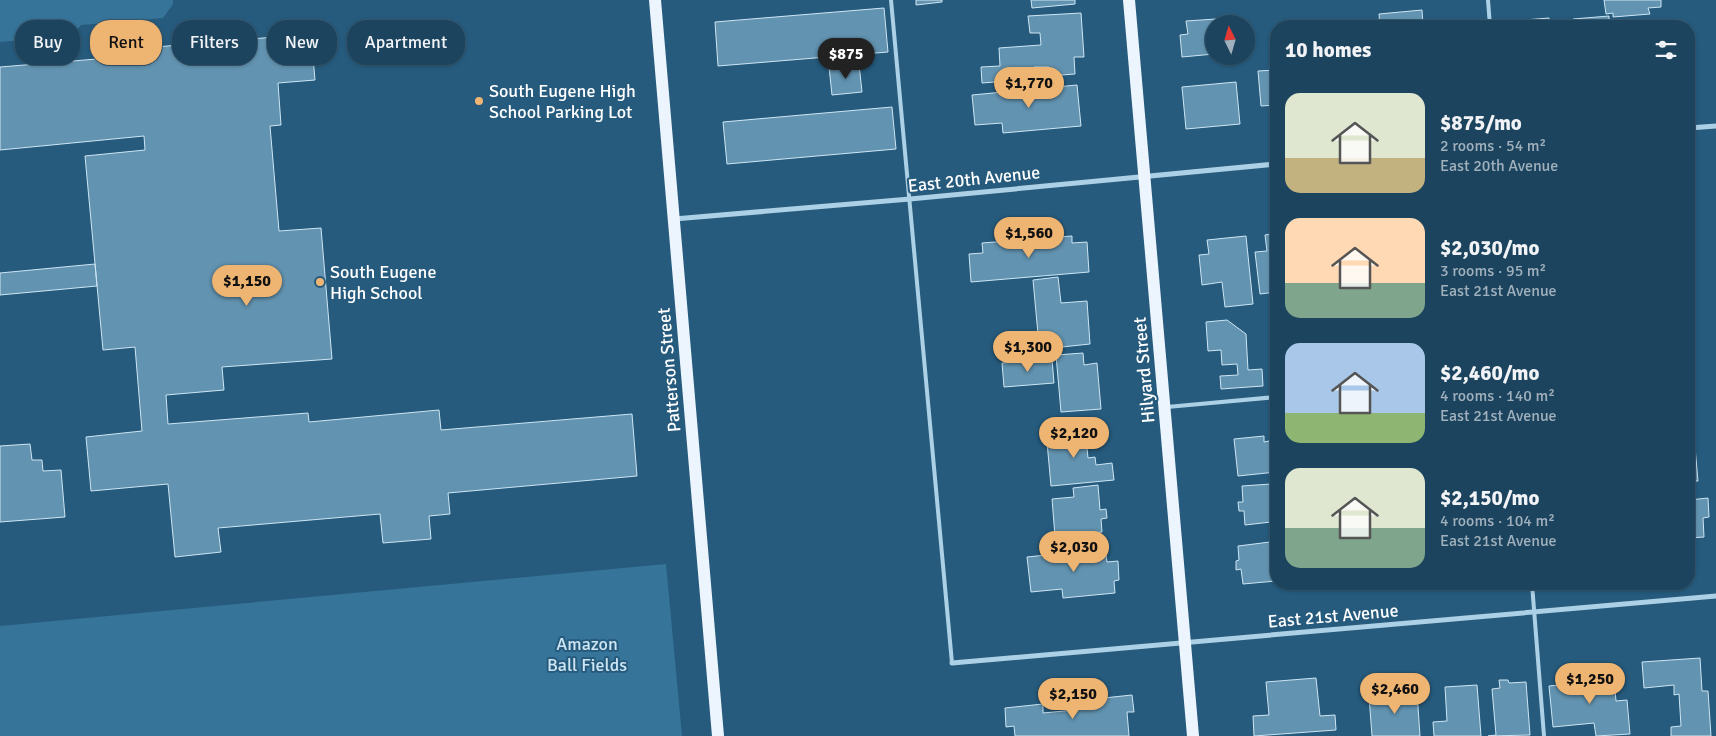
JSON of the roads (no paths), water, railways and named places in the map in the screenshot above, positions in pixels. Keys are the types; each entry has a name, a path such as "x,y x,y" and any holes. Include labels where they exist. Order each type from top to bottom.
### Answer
{"main road":[{"name":"Patterson Street","path":"655,0 718,736"},
{"name":"Hilyard Street","path":"1129,0 1193,736"}],"street":[{"path":"1695,128 1716,126"},
{"name":"East 20th Avenue","path":"674,219 910,199 1270,165"},
{"name":"East 21st Avenue","path":"952,662 1716,596"}],"lane":[{"path":"891,0 952,662"},
{"path":"1488,0 1490,20"},
{"path":"1164,407 1270,398"},
{"path":"1532,590 1544,736"}],"place":[{"name":"South Eugene High School Parking Lot","path":"479,101"},
{"name":"South Eugene High School","path":"320,282"}],"park label":[{"name":"Amazon Ball Fields","path":"587,654"}]}
